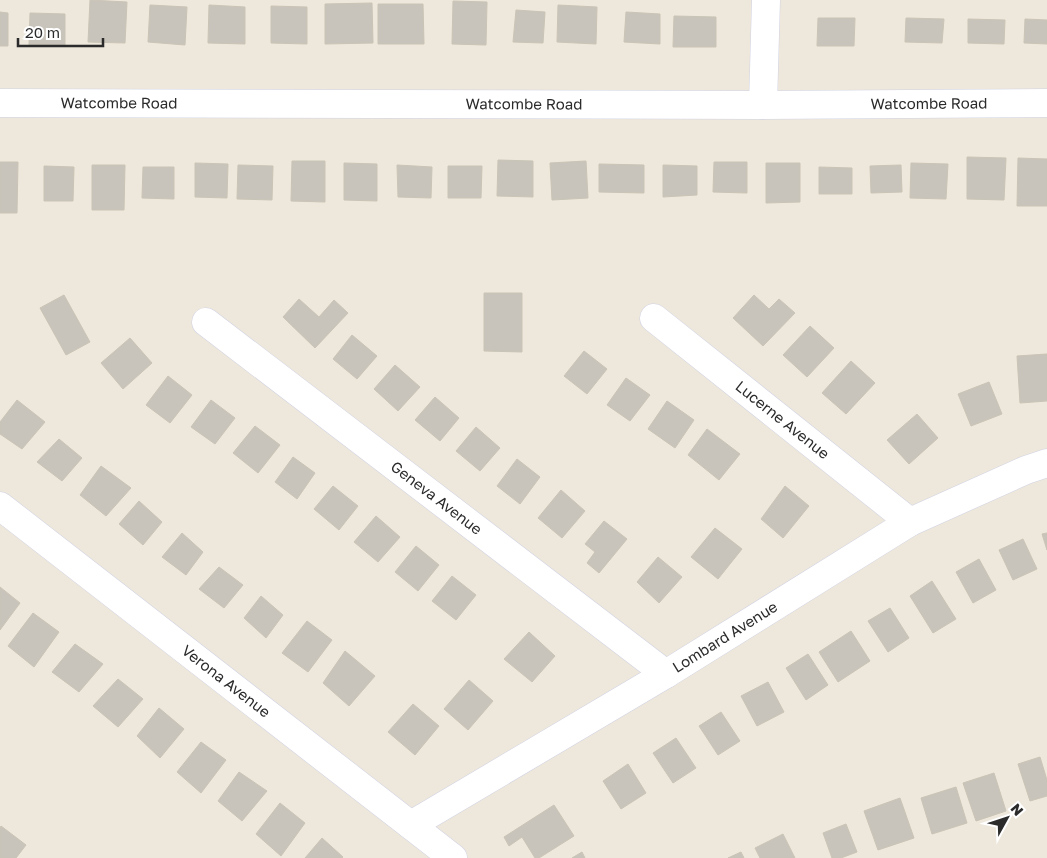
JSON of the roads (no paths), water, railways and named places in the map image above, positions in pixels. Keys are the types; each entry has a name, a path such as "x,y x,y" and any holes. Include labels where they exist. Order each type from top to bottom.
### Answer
{"street":[{"path":"763,106 766,0"},
{"name":"Watcombe Road","path":"0,103 763,106 1047,103"},
{"name":"Lucerne Avenue","path":"654,318 910,522"},
{"name":"Geneva Avenue","path":"206,322 666,674"},
{"name":"Lombard Avenue","path":"411,825 666,674 910,522 1026,470 1047,464"},
{"name":"Verona Avenue","path":"0,506 453,858"}]}
